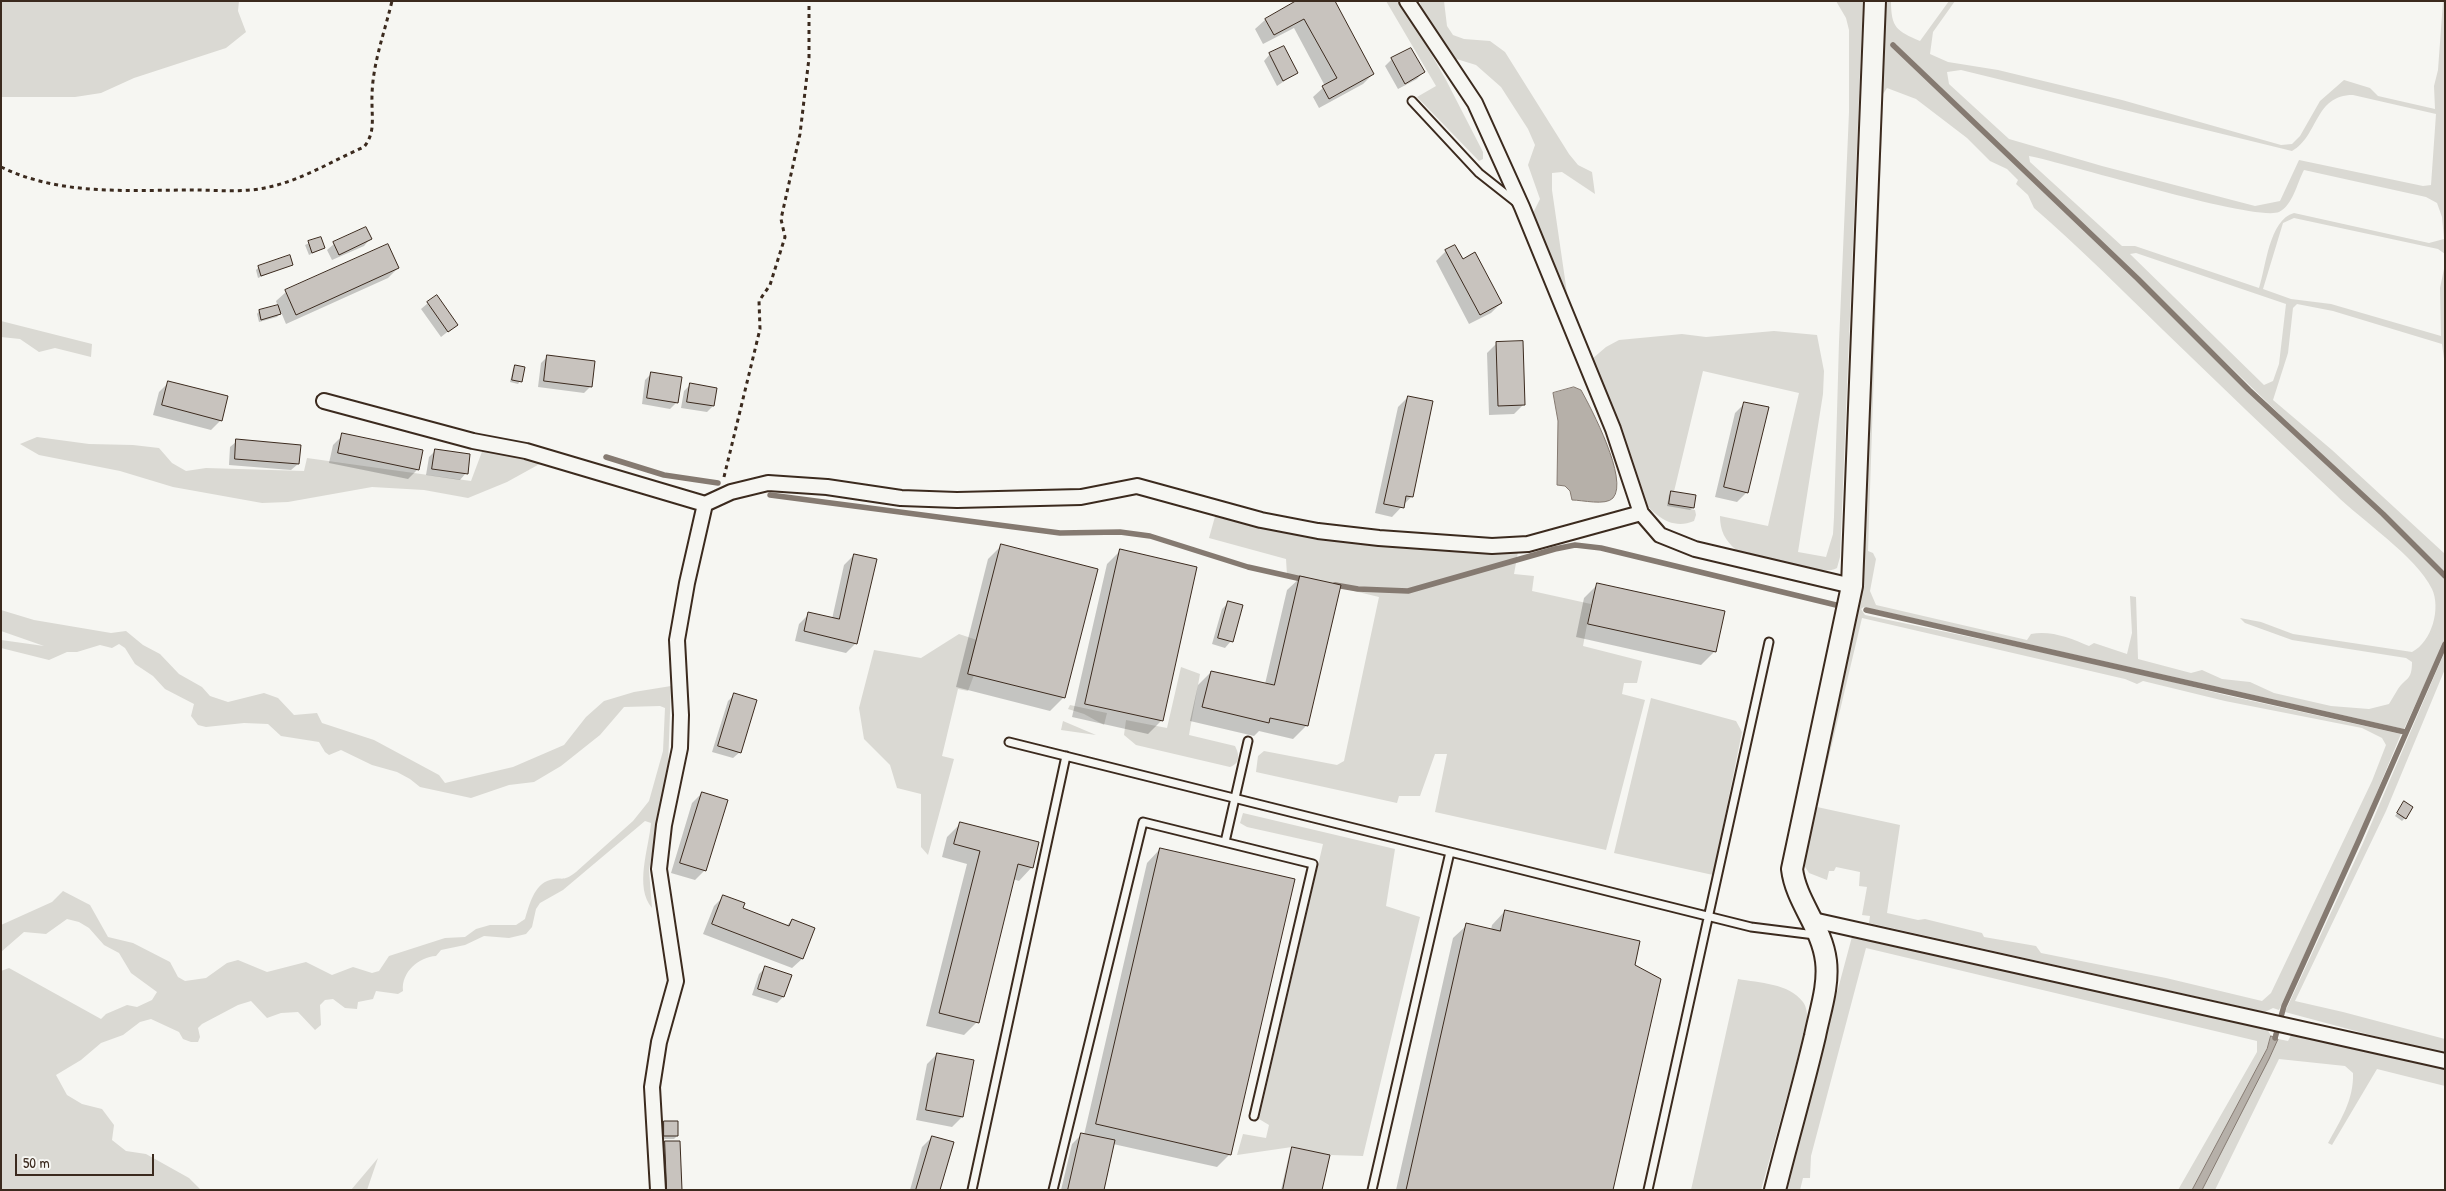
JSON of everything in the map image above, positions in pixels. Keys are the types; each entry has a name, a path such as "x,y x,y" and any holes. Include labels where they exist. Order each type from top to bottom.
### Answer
{"street":[{"path":"1407,1 1475,103 1522,207 1613,429 1641,513 1660,535 1695,549 1852,586"},
{"path":"1775,1190 1823,998 1826,961 1817,928 1793,882 1792,869 1852,586 1875,1"},
{"path":"324,401 473,441 526,451 705,504 768,483 827,487 901,498 957,500 1081,497 1137,486 1261,520 1318,531 1379,538 1492,546 1528,544 1641,513"},
{"path":"658,1190 652,1087 659,1042 676,980 659,869 664,825 680,748 681,715 678,640 687,583 705,504"},
{"path":"1817,928 2293,1026 2445,1061"}],"lane":[{"path":"1412,101 1478,173 1522,207"},
{"path":"1648,1190 1769,642"},
{"path":"1225,842 1248,741"},
{"path":"1009,742 1751,927 1817,928"},
{"path":"972,1190 1066,756"},
{"path":"1053,1190 1143,822 1313,864 1254,1116"},
{"path":"1372,1190 1450,852"}],"path":[{"path":"1,167 54,186 114,190 240,190 269,188 291,180 364,147 370,140 373,131 372,101 377,55 392,1"},
{"path":"719,498 760,329 759,301 770,284 785,237 781,219 800,134 809,58 809,1"}],"shaded area":[{"path":"1,1 239,1 238,11 246,32 226,48 134,78 101,93 75,97 1,97"},
{"path":"1386,1 1401,1 1446,80 1483,152 1483,159 1479,161 1417,97 1436,86"},
{"path":"1420,1 1444,1 1447,26 1453,35 1464,39 1490,41 1505,52 1569,154 1578,165 1592,172 1595,194 1562,172 1552,173 1552,190 1567,293 1533,213 1540,199 1528,165 1535,145 1528,129 1501,87 1476,65 1450,57 1422,15"},
{"path":"1836,1 1863,1 1840,557 1837,568 1817,570 1788,565 1736,550 1724,535 1720,521 1720,516 1768,526 1799,393 1703,371 1671,504 1695,510 1696,515 1694,521 1678,524 1657,515 1640,497 1592,359 1606,347 1619,340 1682,334 1706,337 1774,331 1817,335 1824,371 1823,394 1798,552 1826,557 1833,534 1834,517 1849,112 1849,30 1846,18"},
{"path":"1880,1 1891,1 1894,23 1901,31 1920,41 1949,1 1955,1 1933,32 1930,54 1948,62 1998,70 2122,100 2281,145 2292,144 2300,136 2320,101 2344,80 2370,88 2378,96 2435,109 2434,86 2438,70 2443,1 2445,1 2445,254 2438,249 2294,218 2283,223 2263,289 2291,299 2331,304 2441,336 2440,288 2445,264 2445,366 2442,344 2333,311 2297,304 2293,308 2288,353 2273,400 2332,450 2445,554 2445,574 1896,44 1892,44 1893,48 2137,281 2247,391 2382,516 2445,579 2445,640 2404,729 1864,607 1861,609 1865,615 2113,667 2225,695 2401,734 2357,840 2279,1010 2273,1008 2265,1012 1869,923 1870,916 1862,915 1867,887 1859,886 1860,872 1836,867 1834,871 1829,871 1827,880 1809,873 1800,859 1853,608","holes":["1961,70 2292,151 2301,144 2324,109 2340,97 2353,95 2436,114 2431,185 2423,186 2299,160 2280,201 2255,206 2102,166 2009,139 1949,84 1947,72","1887,88 1916,99 1967,138 1990,161 2007,169 2018,180 2016,184 2028,195 2034,208 2100,268 2313,474 2414,564 2432,589 2435,597 2435,615 2425,641 2412,652 2293,634 2261,622 2240,618 2245,623 2292,640 2406,658 2412,662 2410,676 2398,689 2389,704 2369,709 2331,706 2274,693 2250,682 2222,679 2202,670 2191,673 2138,659 2136,597 2130,596 2132,633 2127,654 2094,643 2089,646 2053,634 2031,634 2027,640 1876,605 1870,591 1876,559 1873,553 1868,551 1883,94","2029,156 2200,201 2263,213 2279,212 2284,209 2291,199 2304,170 2426,197 2437,203 2442,217 2444,239 2429,243 2294,213 2286,217 2274,234 2259,288 2135,246 2122,246 2030,162","2136,253 2286,304 2279,364 2273,381 2264,385 2130,254","1862,618 2125,679 2137,684 2143,681 2225,701 2362,728 2382,738 2386,745 2372,781 2271,993 2262,1001 2166,978 2041,953 2036,946 1984,937 1982,933 1925,919 1918,920 1887,913 1900,825 1817,807"]},
{"path":"1,321 92,344 91,357 55,348 39,352 20,339 1,337"},
{"path":"1574,387 1581,390 1586,399 1600,427 1613,461 1617,489 1613,498 1605,502 1572,500 1570,491 1565,486 1557,485 1558,421 1553,393"},
{"path":"37,437 89,444 133,445 159,448 172,463 186,471 206,468 304,471 307,458 471,481 483,449 545,461 507,482 468,498 424,490 372,487 288,502 262,503 173,487 120,471 39,455 20,444"},
{"path":"1216,513 1518,552 1514,574 1534,576 1532,591 1591,604 1583,646 1642,661 1637,683 1624,683 1622,694 1645,700 1606,850 1435,812 1447,754 1435,754 1420,796 1399,796 1397,803 1256,772 1258,756 1264,751 1337,765 1344,761 1379,597 1287,575 1286,559 1209,538"},
{"path":"1,610 34,620 111,633 126,631 143,645 160,654 179,674 202,687 210,696 228,702 264,693 278,698 294,715 317,713 322,723 374,740 439,775 445,783 513,767 564,745 586,717 604,701 634,692 671,686 668,767 649,870 652,908 644,889 643,878 651,823 645,821 563,890 540,903 536,909 532,927 526,934 509,938 484,936 465,945 441,950 436,956 423,959 412,967 405,978 403,991 398,994 376,991 373,999 358,1002 357,1009 345,1008 333,999 325,1000 320,1005 321,1025 315,1030 298,1012 281,1013 267,1018 251,1001 238,1005 202,1024 198,1028 200,1037 198,1042 183,1039 179,1032 151,1019 140,1022 123,1035 101,1043 81,1060 56,1075 67,1095 82,1104 102,1109 114,1125 112,1140 126,1151 146,1154 189,1178 201,1190 1,1190 1,971 9,968 101,1019 106,1014 127,1005 137,1007 152,1000 157,992 131,973 119,953 104,945 89,928 79,922 67,919 46,934 24,932 1,952 1,925 52,902 63,891 90,905 108,937 133,943 170,962 178,977 185,981 206,978 227,963 238,960 267,972 306,962 332,975 353,967 372,973 379,971 389,956 445,938 465,937 476,929 490,925 516,925 525,919 533,896 544,882 565,878 576,872 633,821 649,801 663,751 665,708 660,706 624,707 600,735 561,766 534,782 509,785 471,798 420,787 397,772 372,765 341,750 329,755 319,742 281,736 268,724 244,723 206,727 198,725 191,716 194,704 165,689 153,676 135,664 125,648 119,644 112,648 100,645 77,652 67,652 49,660 1,648 1,640 44,646 1,631"},
{"path":"959,634 977,640 974,675 968,691 958,689 942,756 954,759 928,855 921,847 921,794 897,788 890,765 864,739 859,708 874,650 921,658"},
{"path":"2445,651 2445,669 2386,811 2295,1001 2445,1039 2445,1055 2285,1012 2363,843"},
{"path":"1181,667 1200,674 1189,735 1235,746 1238,758 1234,765 1230,767 1136,745 1124,735 1126,720 1167,728"},
{"path":"1651,698 1736,721 1742,732 1713,875 1614,853"},
{"path":"1070,705 1107,713 1104,725 1084,714 1068,709"},
{"path":"1063,721 1096,735 1061,730"},
{"path":"1243,813 1395,849 1386,906 1420,917 1363,1156 1330,1155 1292,1147 1237,1155 1243,1134 1266,1138 1269,1125 1259,1119 1323,844 1247,827 1240,823"},
{"path":"1853,933 2265,1025 2271,1036 2267,1049 2192,1190 2178,1190 2257,1052 2257,1041 1866,948 1811,1156 1810,1178 1803,1178 1800,1190 1784,1190"},
{"path":"1738,979 1782,987 1790,991 1804,1004 1808,1021 1761,1190 1691,1190"},
{"path":"2292,1033 2445,1069 2445,1086 2377,1069 2332,1145 2328,1143 2349,1101 2353,1073 2345,1066 2279,1059 2215,1190 2202,1190 2278,1039 2288,1041"},
{"path":"2271,1036 2278,1039 2202,1190 2192,1190 2267,1049"},
{"path":"378,1158 367,1190 351,1190"}],"building":[{"path":"1296,1 1335,1 1374,74 1329,99 1322,86 1337,78 1304,19 1274,35 1265,19"},
{"path":"1284,46 1298,73 1283,81 1269,53"},
{"path":"1411,48 1425,72 1405,84 1391,58"},
{"path":"366,227 372,239 339,255 333,242"},
{"path":"321,237 325,248 312,253 308,241"},
{"path":"388,244 399,268 296,315 285,290"},
{"path":"1455,245 1463,259 1475,252 1502,303 1480,315 1445,250"},
{"path":"290,255 293,265 261,276 258,266"},
{"path":"437,295 458,325 448,332 427,302"},
{"path":"278,305 281,314 261,320 259,310"},
{"path":"1523,341 1525,405 1498,406 1496,342"},
{"path":"547,355 595,361 592,387 544,381"},
{"path":"515,365 525,367 522,382 512,380"},
{"path":"651,372 682,377 678,403 647,398"},
{"path":"168,381 228,396 222,421 162,405"},
{"path":"690,383 717,388 714,406 687,402"},
{"path":"1408,396 1433,401 1413,497 1406,496 1404,508 1384,504"},
{"path":"1744,402 1769,407 1748,493 1724,487"},
{"path":"342,433 423,450 419,470 338,453"},
{"path":"236,439 301,445 299,464 235,459"},
{"path":"435,449 470,454 468,474 432,469"},
{"path":"1671,491 1696,495 1694,508 1669,504"},
{"path":"1001,544 1098,569 1065,698 968,674"},
{"path":"1120,549 1197,567 1163,721 1085,704"},
{"path":"854,554 877,559 857,644 804,631 808,612 839,619"},
{"path":"1300,576 1341,585 1308,726 1270,718 1269,723 1202,707 1211,671 1274,685"},
{"path":"1597,583 1725,611 1716,652 1588,624"},
{"path":"1228,601 1243,605 1233,642 1218,638"},
{"path":"734,693 757,700 741,753 718,746"},
{"path":"702,792 728,800 706,871 680,863"},
{"path":"2404,801 2413,807 2406,819 2397,813"},
{"path":"960,822 1039,842 1033,868 1018,864 979,1023 939,1013 980,851 954,844"},
{"path":"1160,848 1295,879 1231,1155 1096,1124"},
{"path":"723,895 745,903 743,908 789,926 792,919 815,928 803,959 712,924"},
{"path":"1505,910 1640,941 1635,965 1661,979 1613,1190 1406,1190 1466,923 1500,931"},
{"path":"765,966 792,975 784,997 758,989"},
{"path":"937,1053 974,1060 963,1117 926,1110"},
{"path":"664,1121 678,1121 678,1136 664,1136"},
{"path":"1081,1133 1115,1140 1104,1190 1068,1190"},
{"path":"932,1136 954,1142 940,1190 916,1190"},
{"path":"665,1141 680,1141 682,1190 667,1190"},
{"path":"1292,1147 1330,1155 1322,1190 1283,1190"}],"waterway":[{"path":"1893,45 2138,279 2249,390 2383,514 2445,576"},
{"path":"606,457 664,475 718,483"},
{"path":"770,495 1060,533 1120,532 1150,536 1248,567 1306,580"},
{"path":"1335,585 1358,589 1408,591 1575,545 1601,548 1836,605"},
{"path":"1866,610 2405,732"},
{"path":"2275,1038 2284,1006 2445,644"}]}
